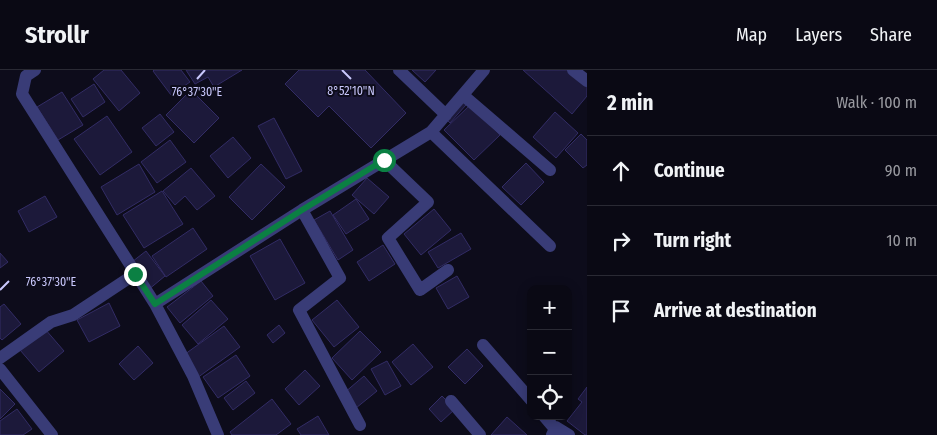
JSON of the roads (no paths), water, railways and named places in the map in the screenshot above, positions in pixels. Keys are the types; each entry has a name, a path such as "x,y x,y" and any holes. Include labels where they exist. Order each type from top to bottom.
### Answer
{"street":[{"path":"35,70 26,76 22,94 155,304 193,376 218,435"},
{"path":"399,70 446,115"},
{"path":"155,304 302,210 431,132 484,70"},
{"path":"573,70 587,81"},
{"path":"463,95 550,170"},
{"path":"431,132 550,246"},
{"path":"384,160 428,202 388,238 420,290 448,270"},
{"path":"302,210 340,278 299,310 360,425"},
{"path":"0,358 51,322 73,315 135,274"},
{"path":"484,345 527,395"},
{"path":"0,369 52,435"},
{"path":"451,401 480,435"},
{"path":"546,420 553,432 556,427 569,435"}]}
